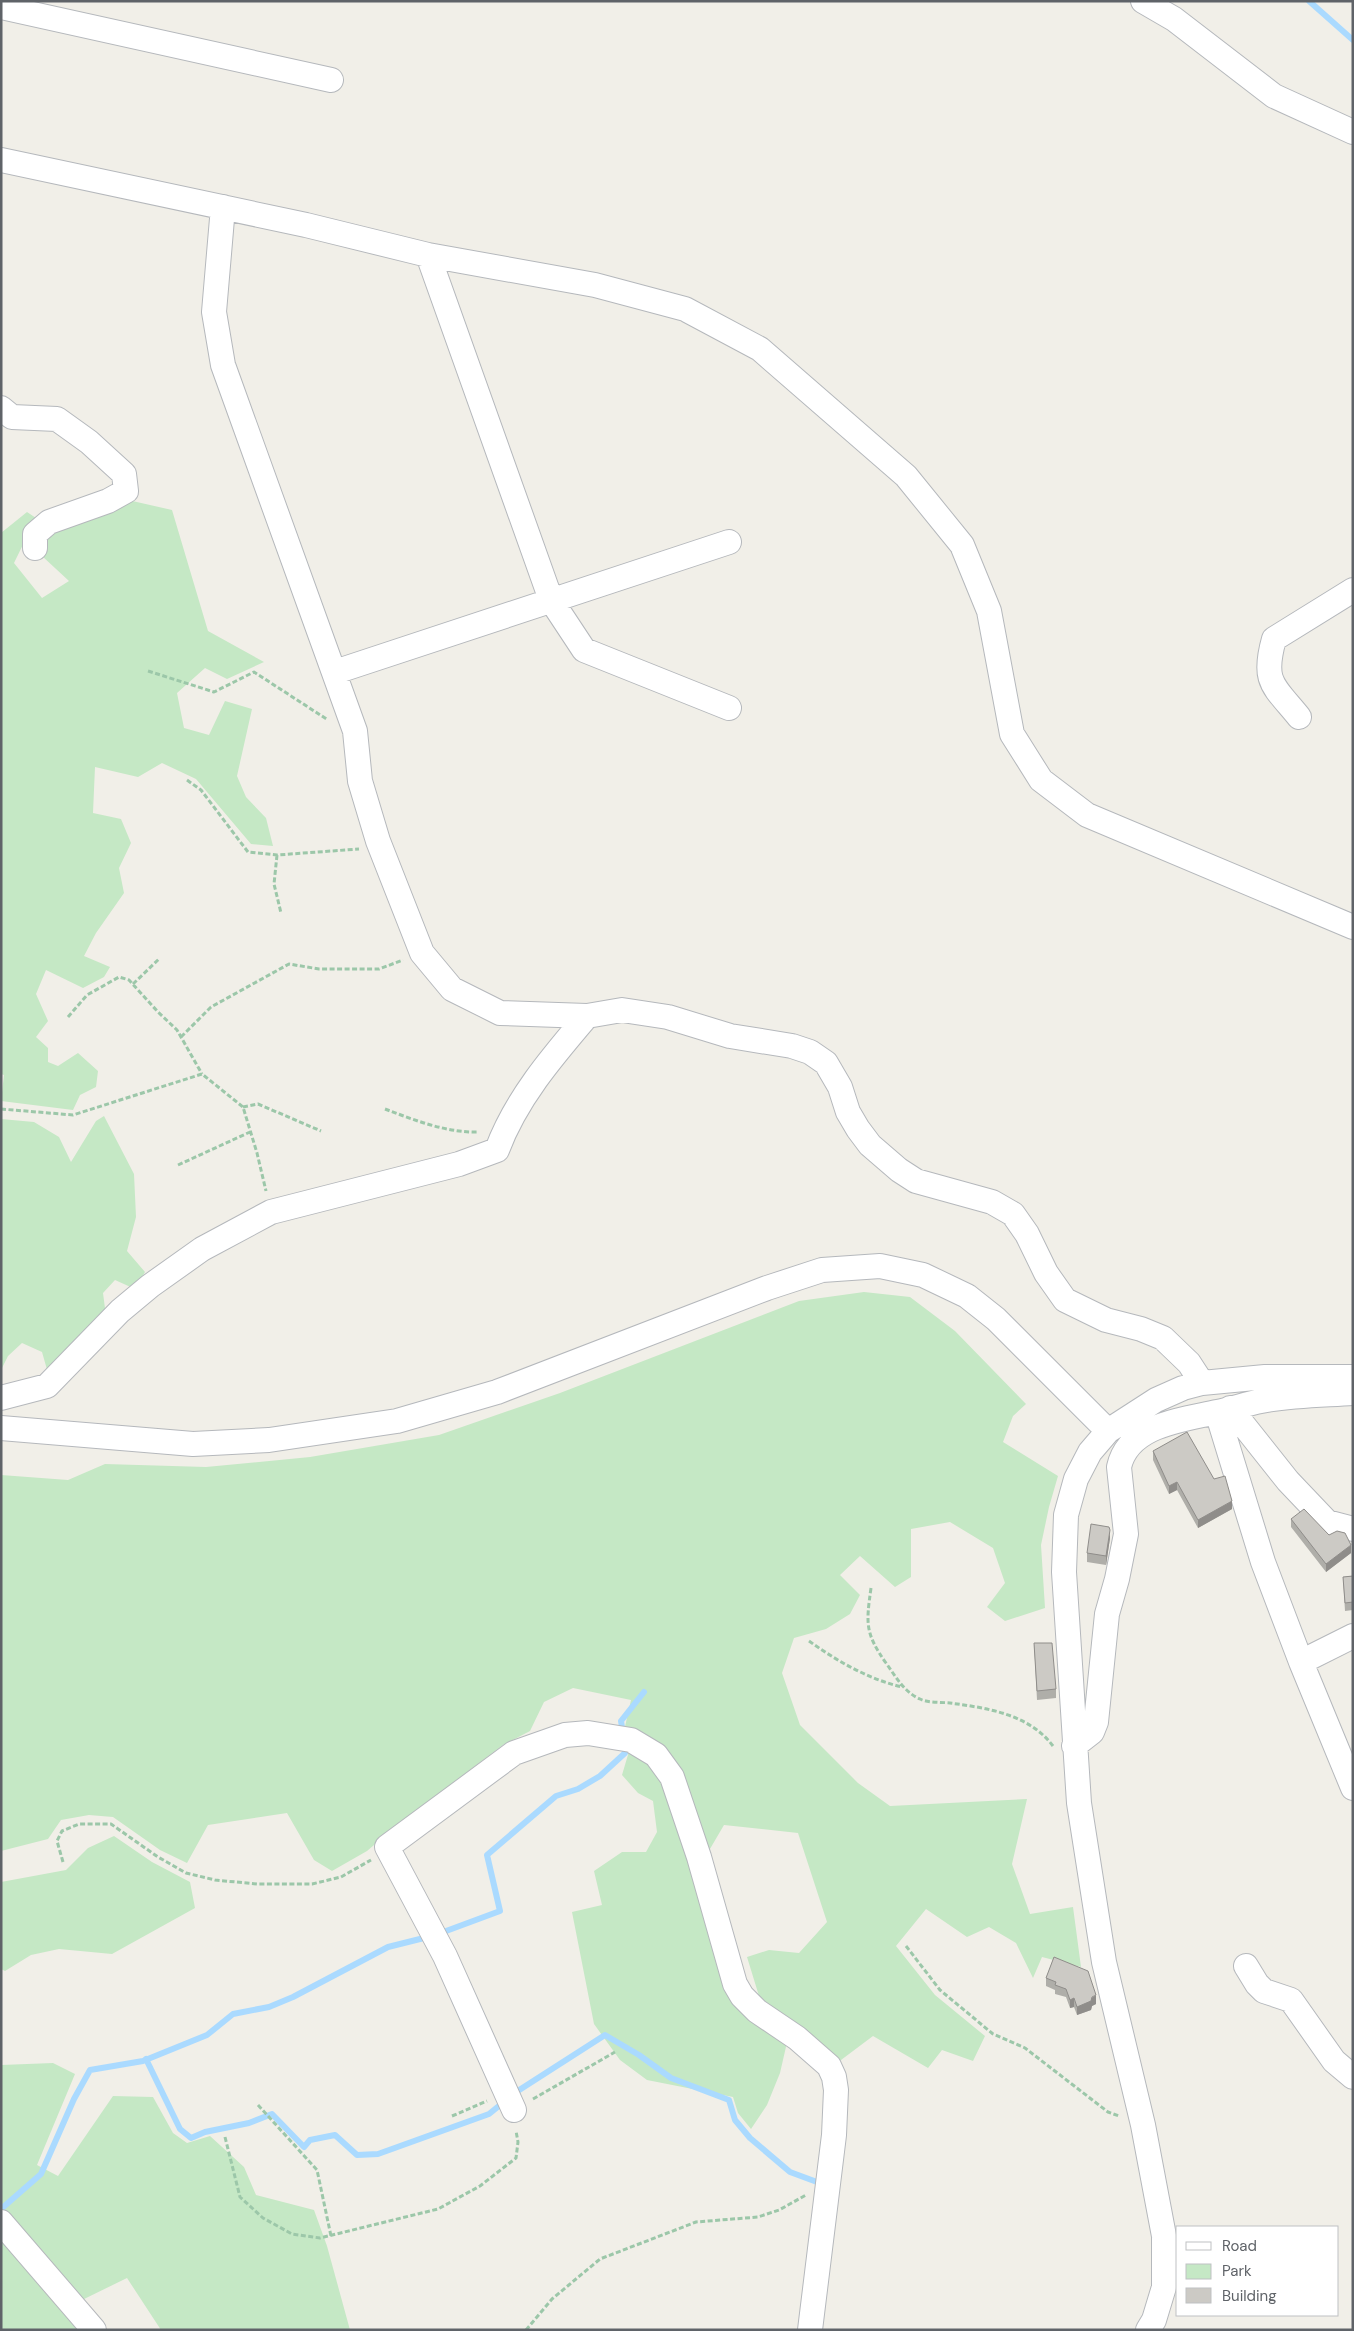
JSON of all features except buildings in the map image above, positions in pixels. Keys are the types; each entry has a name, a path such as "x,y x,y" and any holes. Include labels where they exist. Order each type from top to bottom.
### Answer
{"street":[{"path":"1143,1 1174,19 1274,96 1353,132"},
{"path":"1,7 331,80"},
{"path":"1,160 306,225 428,255 595,285 685,309 760,349 906,476 962,545 988,611 1012,734 1041,780 1087,815 1353,927"},
{"path":"223,207 214,312 223,365 335,672 356,738 360,781 378,841 422,953 452,989 500,1013 588,1016 622,1010 668,1017 730,1036 792,1046 810,1052 826,1063 840,1087 848,1112 858,1129 870,1144 899,1170 916,1181 992,1202 1013,1214 1026,1234 1046,1274 1065,1300 1106,1320 1141,1329 1163,1338 1189,1363 1202,1384"},
{"path":"428,255 551,600 584,650 729,708"},
{"path":"1,408 12,417 57,418 89,442 124,474 126,491 108,501 49,522 35,534 35,548"},
{"path":"335,672 729,542"},
{"path":"1299,717 1271,682 1268,662 1274,639 1353,590"},
{"path":"1,1398 47,1386 120,1311 150,1286 202,1248 271,1212 459,1164 497,1150 504,1132 544,1066 588,1016"},
{"path":"1,1428 193,1444 269,1440 397,1421 497,1392 767,1288 822,1270 880,1266 922,1275 967,1296 996,1319 1108,1432"},
{"path":"1148,2330 1154,2320 1164,2286 1164,2236 1143,2125 1104,1962 1079,1803 1064,1572 1066,1515 1076,1479 1086,1459 1108,1432 1156,1400 1183,1388 1202,1384 1265,1377 1353,1377"},
{"path":"1229,1413 1263,1400 1353,1393"},
{"path":"1075,1750 1092,1732 1096,1722 1107,1614 1117,1579 1126,1534 1119,1467 1121,1459 1140,1438 1160,1426 1181,1419 1229,1413 1312,1412"},
{"path":"1229,1413 1288,1481 1327,1522 1353,1529"},
{"path":"1229,1413 1263,1562 1301,1662 1344,1738 1353,1788"},
{"path":"1301,1662 1353,1636"},
{"path":"510,2101 441,1948 386,1847 514,1753 565,1736 603,1734 631,1740 656,1755 672,1777 699,1857 735,1984 742,1996 757,2011 797,2038 829,2066 834,2077 836,2112 810,2330"},
{"path":"1246,1966 1257,1984 1264,1991 1291,2000 1334,2061 1353,2078"},
{"path":"2,2223 94,2330"}],"path":[{"path":"148,671 214,692 254,672 356,738"},
{"path":"187,780 201,790 248,852 277,855 363,849 378,841"},
{"path":"277,855 274,884 281,913"},
{"path":"181,1038 211,1007 290,964 319,969 379,969 422,953"},
{"path":"133,984 160,958"},
{"path":"68,1017 87,995 119,977 129,980 177,1030 202,1074 242,1107 271,1212"},
{"path":"1,1109 73,1115 202,1074"},
{"path":"242,1107 258,1104 321,1131"},
{"path":"385,1109 413,1119 468,1132 504,1132"},
{"path":"178,1165 250,1132"},
{"path":"871,1588 868,1616 869,1636 903,1687 921,1700 979,1707 1014,1717 1034,1727 1051,1744 1059,1756 1075,1750"},
{"path":"809,1641 849,1666 886,1683 903,1687"},
{"path":"63,1862 57,1841 62,1830 79,1824 111,1824 158,1857 186,1872 215,1880 257,1884 312,1884 341,1876 372,1860 386,1847"},
{"path":"906,1946 940,1990 993,2034 1025,2048 1108,2112 1143,2125"},
{"path":"452,2116 510,2101 568,2081 615,2052"},
{"path":"225,2137 240,2197 263,2218 292,2234 320,2238 438,2209 480,2186 516,2158 518,2142 510,2101"},
{"path":"258,2105 317,2170 331,2236"},
{"path":"526,2330 552,2299 600,2259 696,2222 758,2217 779,2210 804,2195 826,2198"}],"green space":[{"path":"128,500 172,510 208,631 264,662 227,679 205,668 177,693 184,728 209,735 225,701 252,709 237,776 246,797 266,818 273,846 251,844 196,779 162,763 138,777 95,767 93,813 121,819 131,843 119,868 124,893 96,933 84,956 110,967 104,977 83,988 46,970 36,994 48,1021 36,1037 48,1048 48,1062 58,1066 78,1053 98,1071 96,1087 80,1095 73,1110 1,1101 4,1075 1,1074 1,533 27,512 36,518 14,563 42,598 69,581 42,556 43,539 53,527"},
{"path":"104,1116 134,1174 136,1217 127,1251 145,1272 135,1289 115,1280 103,1293 106,1316 48,1373 42,1352 22,1343 8,1356 1,1370 1,1119 34,1122 59,1137 71,1162 96,1121"},
{"path":"864,1292 910,1297 955,1331 1026,1404 1013,1416 1003,1442 1058,1476 1041,1545 1045,1608 1005,1621 987,1607 1005,1583 993,1548 950,1522 911,1529 911,1577 895,1587 860,1556 840,1575 860,1595 850,1614 826,1629 794,1638 782,1673 800,1725 858,1783 890,1806 1027,1799 1012,1864 1030,1914 1073,1907 1081,1967 1042,1957 1033,1978 1016,1943 989,1927 967,1937 926,1909 896,1946 935,1995 985,2036 973,2061 942,2050 928,2068 873,2036 837,2063 759,1996 747,1957 769,1950 799,1953 827,1922 798,1833 724,1825 707,1854 672,1763 624,1731 631,1700 573,1688 544,1702 530,1731 503,1745 401,1822 367,1851 332,1871 314,1860 287,1813 208,1825 187,1863 160,1850 113,1817 89,1815 61,1820 48,1839 1,1851 1,1475 68,1480 105,1464 206,1467 310,1457 439,1435 560,1393 799,1301"},
{"path":"630,1748 654,1760 721,1952 788,2038 780,2073 767,2105 751,2129 738,2113 733,2097 647,2080 620,2060 594,2024 572,1912 602,1905 594,1871 622,1852 646,1852 657,1832 653,1801 638,1793 622,1775"},
{"path":"114,1836 152,1862 190,1882 195,1908 112,1954 59,1949 31,1955 5,1971 1,1969 1,1882 66,1870 88,1848"},
{"path":"53,2063 75,2074 37,2165 58,2176 113,2096 153,2097 173,2133 187,2143 210,2136 244,2167 256,2195 314,2210 327,2246 350,2330 161,2330 127,2278 80,2301 1,2210 1,2065"},
{"path":"1,2234 82,2330 1,2330"}],"waterway":[{"path":"1309,1 1353,40"},
{"path":"623,1733 621,1721 644,1692"},
{"path":"438,1934 500,1911 487,1855 556,1796 578,1789 600,1776 625,1753 624,1743"},
{"path":"1,2209 41,2174 74,2099 90,2070 143,2061 207,2035 233,2014 269,2007 293,1997 388,1947 428,1937"},
{"path":"513,2094 605,2035 639,2055 671,2078 729,2100 735,2120 750,2138 790,2172 817,2182"},
{"path":"146,2059 180,2129 191,2138 205,2132 249,2123 272,2114 304,2147 310,2140 335,2135 357,2155 378,2154 489,2114 505,2101"}]}
